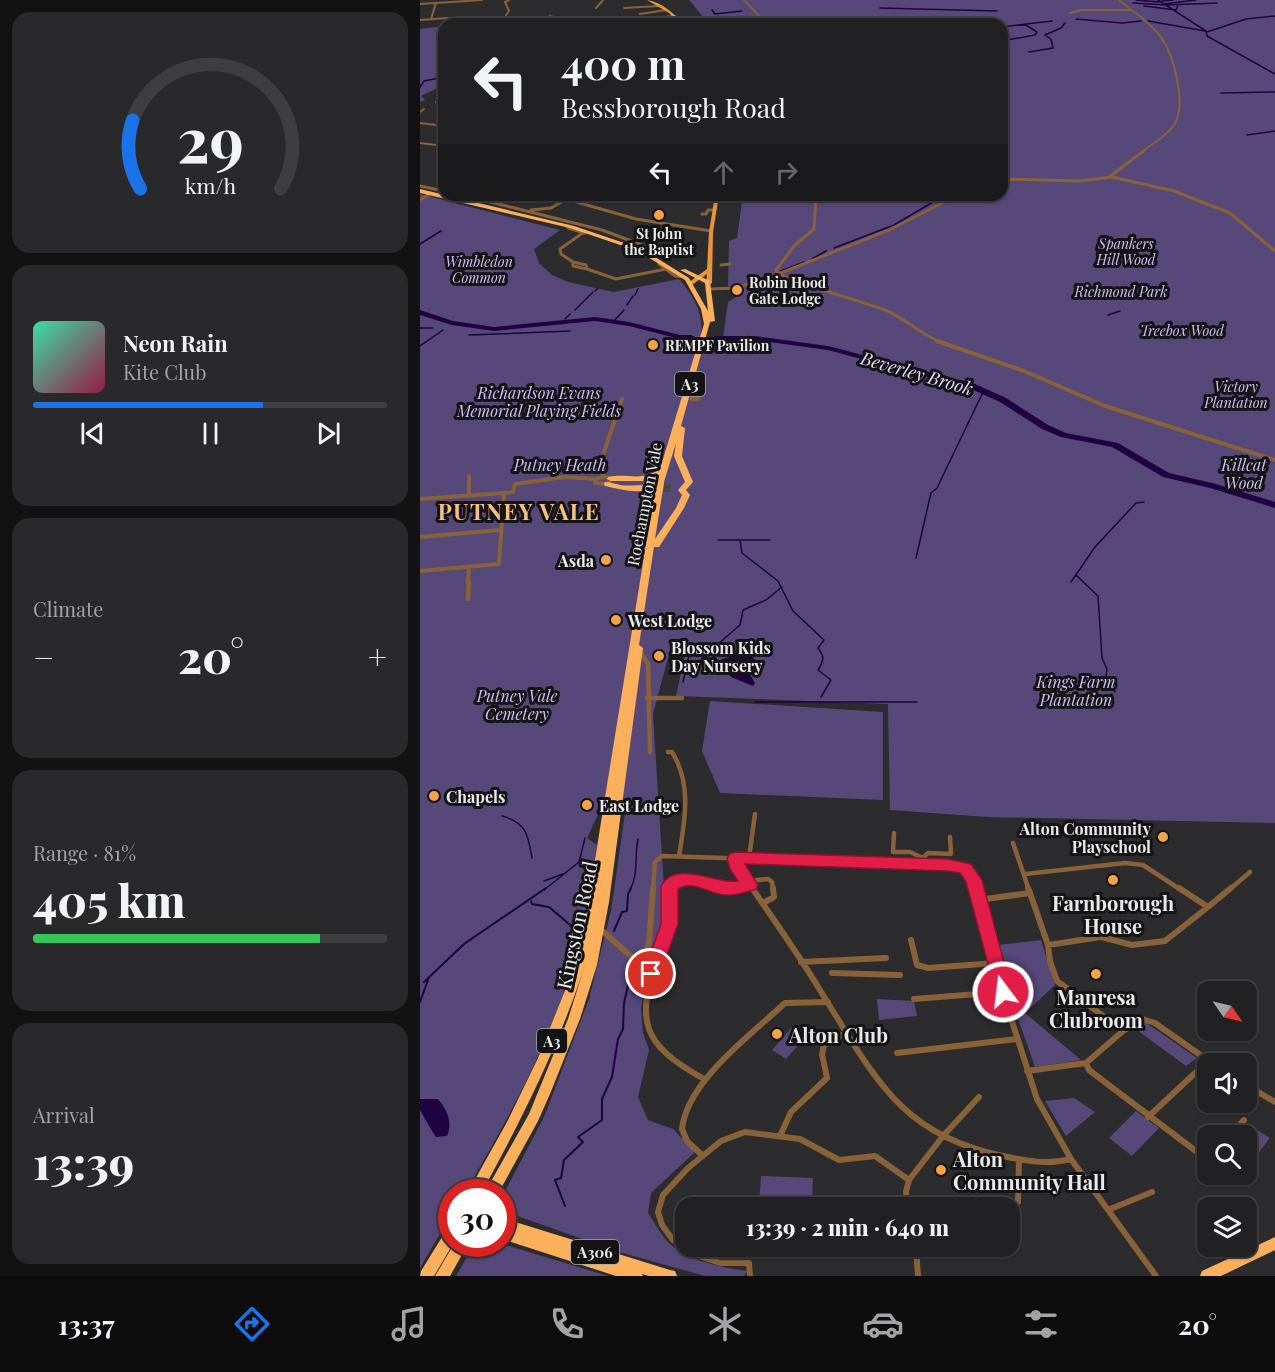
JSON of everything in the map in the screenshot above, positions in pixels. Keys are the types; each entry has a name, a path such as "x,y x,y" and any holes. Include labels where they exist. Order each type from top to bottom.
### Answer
{"highway":[{"path":"420,188 438,190"},
{"path":"420,188 438,195"},
{"path":"464,201 568,226 633,246 665,263 688,280 709,323"},
{"path":"476,201 590,229 652,251 709,286"},
{"name":"A3","path":"709,286 709,323"},
{"name":"Roehampton Vale","path":"638,658 654,518 691,399 709,323"},
{"name":"Roehampton Vale","path":"666,485 664,469 709,323"},
{"name":"A3","path":"656,545 669,522 682,508 686,495 682,490 689,482 678,456 681,428"},
{"path":"607,480 655,478 664,469"},
{"path":"607,480 622,488 647,486"},
{"path":"638,480 652,488 658,500"},
{"path":"666,485 682,490"},
{"name":"Roehampton Vale","path":"638,658 656,545 658,500"},
{"name":"Kingston Road","path":"501,1179 534,1117 570,1030 591,965 599,927 638,658"},
{"name":"Kingston Road","path":"482,1179 531,1088 563,1013 582,958 592,915 638,658"},
{"name":"A306","path":"516,1226 670,1276"},
{"name":"A306","path":"516,1229 520,1229"},
{"name":"A306","path":"516,1235 636,1276"},
{"path":"1207,1276 1275,1243"},
{"path":"426,1276 438,1256"},
{"path":"442,1276 453,1257"}],"main road":[{"path":"649,0 675,16"},
{"path":"709,286 711,231 716,201"},
{"path":"688,280 697,278 711,267"}],"street":[{"path":"420,4 482,0"},
{"path":"506,15 509,11 505,2 509,0"},
{"path":"596,8 603,0"},
{"path":"744,0 761,18"},
{"path":"1109,177 1167,133 1175,124 1179,113 1173,63 1166,45 1154,29 1119,0"},
{"path":"432,19 436,3"},
{"path":"624,8 659,6"},
{"path":"640,14 666,10"},
{"path":"1070,13 1084,10 1131,10"},
{"path":"550,16 556,18"},
{"path":"652,18 675,16"},
{"path":"420,20 438,19"},
{"path":"420,112 424,109"},
{"path":"420,123 438,125"},
{"path":"420,143 438,145"},
{"path":"1008,179 1079,181 1109,177 1185,194 1225,211 1275,251"},
{"path":"420,200 431,193"},
{"path":"486,201 613,233 652,251"},
{"path":"540,214 566,201"},
{"path":"554,218 555,209 567,201"},
{"path":"577,201 636,219 711,231"},
{"path":"778,274 776,270 778,266 794,246 814,229 816,201"},
{"path":"709,286 737,288 764,280 889,230 946,201"},
{"path":"525,211 551,208"},
{"path":"702,214 706,214 707,209 715,210"},
{"path":"568,226 632,249 676,276 688,280"},
{"path":"584,232 560,249 561,254 573,262 586,265 586,269 616,279 666,269"},
{"path":"721,265 730,264"},
{"path":"778,274 806,286 885,310 904,319 926,336 939,342 1024,371 1105,406 1275,460"},
{"path":"607,480 602,458 622,399"},
{"path":"420,499 513,492 515,484 546,481 564,475 607,480"},
{"path":"468,496 469,476"},
{"path":"596,479 595,483 599,485 607,480"},
{"path":"420,571 499,564 504,493"},
{"path":"420,537 500,530"},
{"path":"468,599 469,567"},
{"path":"638,658 647,698 650,752"},
{"path":"647,698 682,698"},
{"path":"668,752 672,753 682,770 685,802 679,856"},
{"path":"749,858 755,814"},
{"path":"894,833 893,852 910,852 923,861"},
{"path":"923,861 928,853 951,854 950,837"},
{"path":"1013,843 1048,945 1050,961 1057,981 1123,1031"},
{"path":"599,927 633,958 638,960 644,957 649,944 655,862 662,856 923,861 965,868 973,880 1003,992 1037,1099 1071,1159 1156,1276"},
{"path":"735,858 738,869 763,903 846,1033 899,1105 919,1122 943,1137 972,1148 1019,1160 1054,1162 1071,1159"},
{"path":"1025,874 1125,863 1143,865 1208,907"},
{"path":"1048,945 1101,938 1132,945 1165,941 1250,872"},
{"path":"705,1079 685,1069 661,1051 649,1034 643,1012 646,990 669,924 670,886 679,880 706,881 725,890 768,879 772,882 774,897 763,903"},
{"path":"978,900 1030,893"},
{"path":"912,940 916,965 928,968 996,963"},
{"path":"801,962 825,959 863,962 886,958"},
{"path":"863,962 866,974"},
{"path":"832,973 900,975"},
{"path":"914,999 1003,992"},
{"path":"703,1156 682,1134 681,1126 695,1094 705,1079 784,1003 828,1002"},
{"path":"1027,1071 1086,1063 1138,1020 1149,1020 1197,1053"},
{"path":"780,1136 783,1120 788,1113 824,1083 826,1078 820,1054 822,1048 832,1039 846,1033"},
{"path":"897,1053 1017,1039"},
{"path":"1086,1063 1089,1070 1197,1153"},
{"path":"1148,1117 1197,1074"},
{"path":"1257,1091 1275,1102"},
{"path":"907,1197 909,1180 979,1097"},
{"path":"1240,1125 1244,1120"},
{"path":"750,1276 749,1263 720,1263 699,1256 673,1240 662,1225 658,1212 663,1195 681,1174 733,1134 745,1132 806,1141 839,1160 875,1156 909,1180"},
{"path":"1018,1197 1019,1160"},
{"path":"1108,1210 1152,1192"},
{"path":"917,1257 918,1276"}],"green space":[{"path":"689,0 1275,0 1275,823 988,817 890,810 888,704 676,696 685,655 669,654 653,714 666,920 647,975 641,1008 643,1033 649,1050 638,1097 648,1120 673,1129 695,1152 651,1193 648,1213 659,1231 675,1248 675,1257 692,1257 715,1265 747,1271 744,1276 705,1276 619,1252 516,1215 516,1179 511,1179 544,1117 589,999 611,911 626,806 600,811 587,838 597,845 582,931 561,1000 534,1066 473,1179 438,1179 438,1237 420,1268 420,194 438,199 438,201 447,201 560,230 534,249 539,263 552,275 568,282 614,292 679,279 697,306 701,321 701,338 723,338 728,302 741,294 741,289 730,289 731,286 728,286 729,241 737,238 742,201 1008,201 1008,18 704,18"},
{"path":"438,27 438,88 421,96 425,100 420,102 420,29"},
{"path":"710,701 883,712 883,800 720,793 702,751"},
{"path":"1041,940 1055,985 1025,1013 1081,1060 1035,1067 1016,1013 998,945"},
{"path":"877,999 914,1001 917,1016 879,1020"},
{"path":"1145,1022 1197,1058 1186,1066 1137,1030"},
{"path":"794,1025 809,1033 786,1059 772,1050"},
{"path":"1074,1098 1095,1112 1066,1136 1045,1101"},
{"path":"1136,1111 1159,1128 1132,1156 1109,1138"},
{"path":"1257,1130 1270,1138 1257,1155"},
{"path":"761,1176 813,1178 812,1197 760,1197"},
{"path":"516,1248 608,1276 456,1276 467,1257 516,1257"}],"shaded area":[{"path":"741,648 748,649 755,660 749,673 755,683 753,686 731,677 718,663 722,659 734,656"},
{"path":"420,1099 438,1099 441,1103 449,1121 447,1136 436,1137 420,1110"}],"waterway":[{"path":"1136,0 1159,2"},
{"path":"1158,0 1164,4"},
{"path":"1162,1 1173,0"},
{"path":"1164,4 1196,0"},
{"path":"1133,3 1166,5"},
{"path":"1166,5 1217,3"},
{"path":"1166,5 1173,10"},
{"path":"1173,10 1176,10 1178,5"},
{"path":"1144,6 1173,10"},
{"path":"880,8 997,11"},
{"path":"712,10 715,14 742,11"},
{"path":"1173,10 1206,31 1207,36 1275,74"},
{"path":"1207,32 1246,19 1275,16"},
{"path":"1076,19 1122,23 1141,21"},
{"path":"1024,24 1052,21"},
{"path":"1148,21 1205,31"},
{"path":"1029,52 1053,48 1051,39 1045,35 1061,28 1065,23"},
{"path":"1008,26 1024,24"},
{"path":"1008,40 1035,35 1037,32 1024,24"},
{"path":"420,87 424,81 438,78"},
{"path":"1221,93 1275,92"},
{"path":"1247,135 1275,131"},
{"path":"834,248 894,225 935,201"},
{"path":"420,244 441,231"},
{"path":"812,259 826,251"},
{"path":"781,271 804,262"},
{"path":"595,291 598,288"},
{"path":"635,295 638,289"},
{"path":"575,310 593,292"},
{"path":"627,305 633,296"},
{"path":"614,321 624,310"},
{"path":"1108,315 1120,311"},
{"name":"Beverley Brook","path":"420,312 452,323 494,329 595,319 629,324 680,337 691,337"},
{"path":"565,319 570,314"},
{"path":"420,328 433,328"},
{"path":"420,346 443,330"},
{"path":"469,335 570,331"},
{"name":"Beverley Brook","path":"717,338 754,338 828,348 972,386 1003,400 1045,427 1064,435 1115,445 1166,475 1213,486 1275,505"},
{"path":"916,558 931,493 937,488 984,390"},
{"path":"1071,582 1095,547 1136,503 1144,502"},
{"path":"718,540 740,540"},
{"path":"740,540 770,540"},
{"path":"740,540 742,553 778,581 781,588"},
{"path":"1076,575 1098,596 1102,658 1107,669 1106,676 1111,681 1115,692"},
{"path":"710,651 740,625 743,610 766,600 781,588"},
{"path":"781,588 793,611 824,640 818,648 823,659 818,670 831,680 821,697"},
{"path":"689,646 702,647"},
{"path":"683,682 689,655"},
{"path":"1096,707 1112,694"},
{"path":"755,702 917,702"},
{"path":"502,816 517,822 525,831 532,858"},
{"path":"544,890 579,862 585,838"},
{"path":"614,931 622,912 627,911 628,894 634,878 638,839"},
{"path":"544,881 563,874"},
{"path":"424,982 464,944 546,888"},
{"path":"531,901 532,904 549,907 576,930"},
{"path":"565,1206 555,1180 561,1178 564,1160 583,1142 578,1137 602,1120 602,1099 612,1077 618,1039 623,1029 624,1003 632,968"},
{"path":"420,1002 428,980"}],"tunnel":[{"path":"652,488 671,488"}],"place":[{"name":"St John the Baptist","path":"659,215"},
{"name":"Robin Hood Gate Lodge","path":"737,290"},
{"name":"REMPF Pavilion","path":"653,345"},
{"name":"Asda","path":"606,560"},
{"name":"West Lodge","path":"616,620"},
{"name":"Blossom Kids Day Nursery","path":"659,656"},
{"name":"Chapels","path":"434,796"},
{"name":"East Lodge","path":"587,805"},
{"name":"Alton Community Playschool","path":"1163,837"},
{"name":"Farnborough House","path":"1113,880"},
{"name":"Manresa Clubroom","path":"1096,974"},
{"name":"Alton Club","path":"777,1034"},
{"name":"Alton Community Hall","path":"941,1170"}],"district":[{"name":"PUTNEY VALE","path":"519,511"}],"route":[{"path":"651,974 669,924 670,886 679,880 706,881 725,890 750,885 738,869 735,858 947,865 965,868 973,880 1003,992"}],"park label":[{"name":"Spankers Hill Wood","path":"1126,252"},
{"name":"Wimbledon Common","path":"479,270"},
{"name":"Richmond Park","path":"1121,291"},
{"name":"Treebox Wood","path":"1182,330"},
{"name":"Victory Plantation","path":"1236,394"},
{"name":"Richardson Evans Memorial Playing Fields","path":"539,401"},
{"name":"Putney Heath","path":"560,464"},
{"name":"Killcat Wood","path":"1244,473"},
{"name":"Kings Farm Plantation","path":"1076,690"},
{"name":"Putney Vale Cemetery","path":"517,704"}]}
